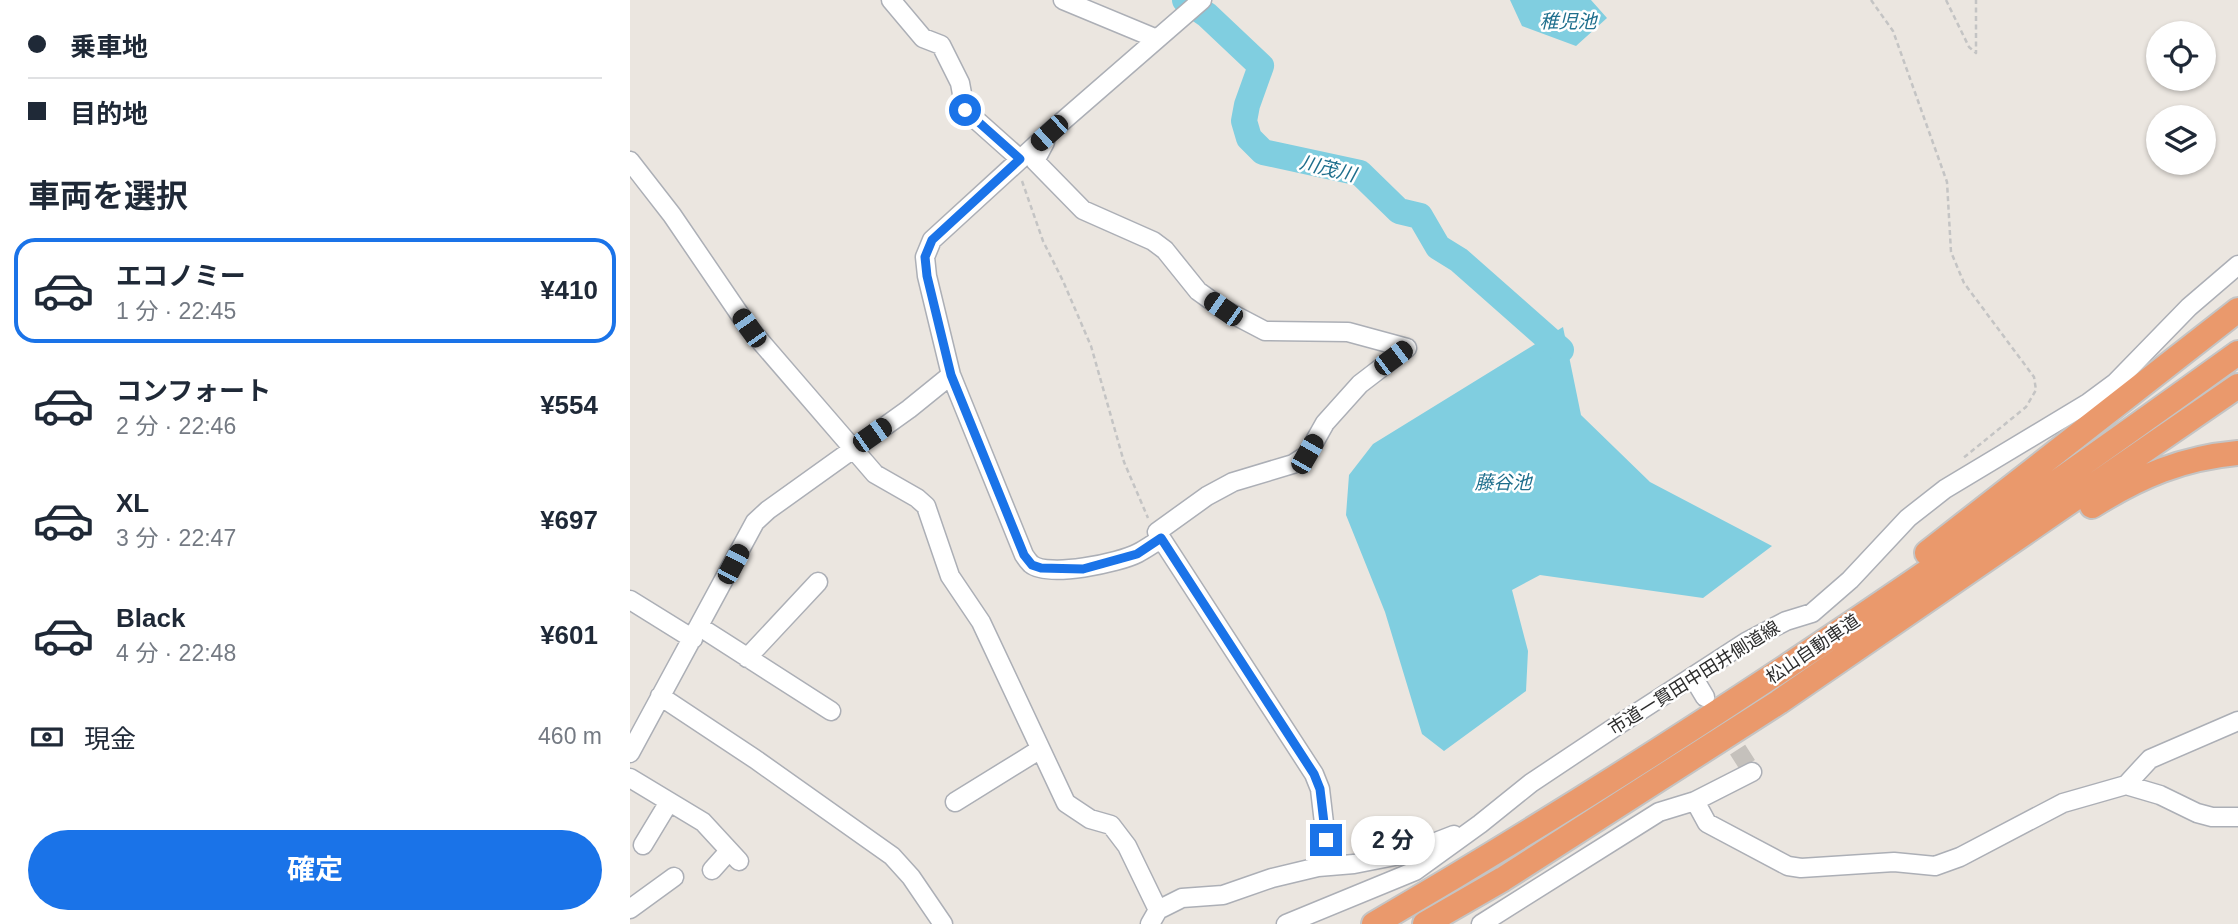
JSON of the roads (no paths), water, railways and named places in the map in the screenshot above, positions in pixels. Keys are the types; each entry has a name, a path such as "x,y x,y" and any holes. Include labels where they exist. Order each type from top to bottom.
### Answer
{"highway":[{"path":"1732,703 2238,310"},
{"name":"松山自動車道","path":"1374,924 1493,855 1732,703 2057,483 2238,353"},
{"name":"松山自動車道","path":"1424,924 1503,878 1779,702 2238,386"},
{"path":"1779,702 2141,477 2176,464 2238,453"}],"street":[{"path":"891,0 923,38 941,45 960,83 965,110 1028,160 1083,210 1153,241 1166,250 1198,291 1223,309 1265,331 1348,332 1407,348 1350,394 1325,423 1307,454 1293,464 1233,482 1207,496 1137,554 1083,569 1041,568 1032,565 1024,555 951,375 927,276 925,257 932,240 1028,160 1049,133 1198,4"},
{"path":"1063,0 1157,39"},
{"path":"630,161 672,215 749,328 875,474 926,506 950,576 981,622 1066,803 1090,819 1111,825 1119,834 1127,846 1154,917 1182,898 1223,895 1272,878 1405,854 1480,824"},
{"name":"市道一貫田中田井側道線","path":"1286,924 1415,871 1531,783 1746,642 1786,621 1812,612 1850,580 1908,517 1945,489 2088,403 2115,383 2189,307 2238,265"},
{"path":"630,753 635,727 660,696 755,522 951,375"},
{"path":"1159,535 1314,774 1320,789 1329,866"},
{"path":"747,657 818,582"},
{"path":"630,600 747,657 831,711"},
{"path":"1693,677 1705,697"},
{"path":"660,696 755,759 891,856 911,877 943,924"},
{"path":"1695,801 1707,823 1788,866 1801,868 1894,862 1935,866 1960,858 2063,803 2126,785 2150,760 2238,721"},
{"path":"955,802 1039,750"},
{"path":"1481,924 1659,812 1695,801 1752,772"},
{"path":"630,778 703,822 734,856 712,870"},
{"path":"2126,785 2160,795 2197,813 2212,817 2238,817"},
{"path":"643,845 669,802"},
{"path":"630,909 674,877"}],"water":[{"name":"稚児池","path":"1510,0 1591,0 1607,18 1576,46 1522,26"},
{"name":"藤谷池","path":"1563,327 1581,415 1650,482 1772,546 1703,598 1540,575 1512,590 1528,651 1526,691 1444,751 1422,734 1385,612 1346,515 1349,475 1373,444"}],"waterway":[{"name":"川茂川","path":"1185,0 1207,15 1261,66 1244,121 1249,138 1263,152 1360,173 1399,211 1420,216 1438,247 1459,260 1561,350"}],"tunnel":[{"path":"1723,727 1752,772"}]}
